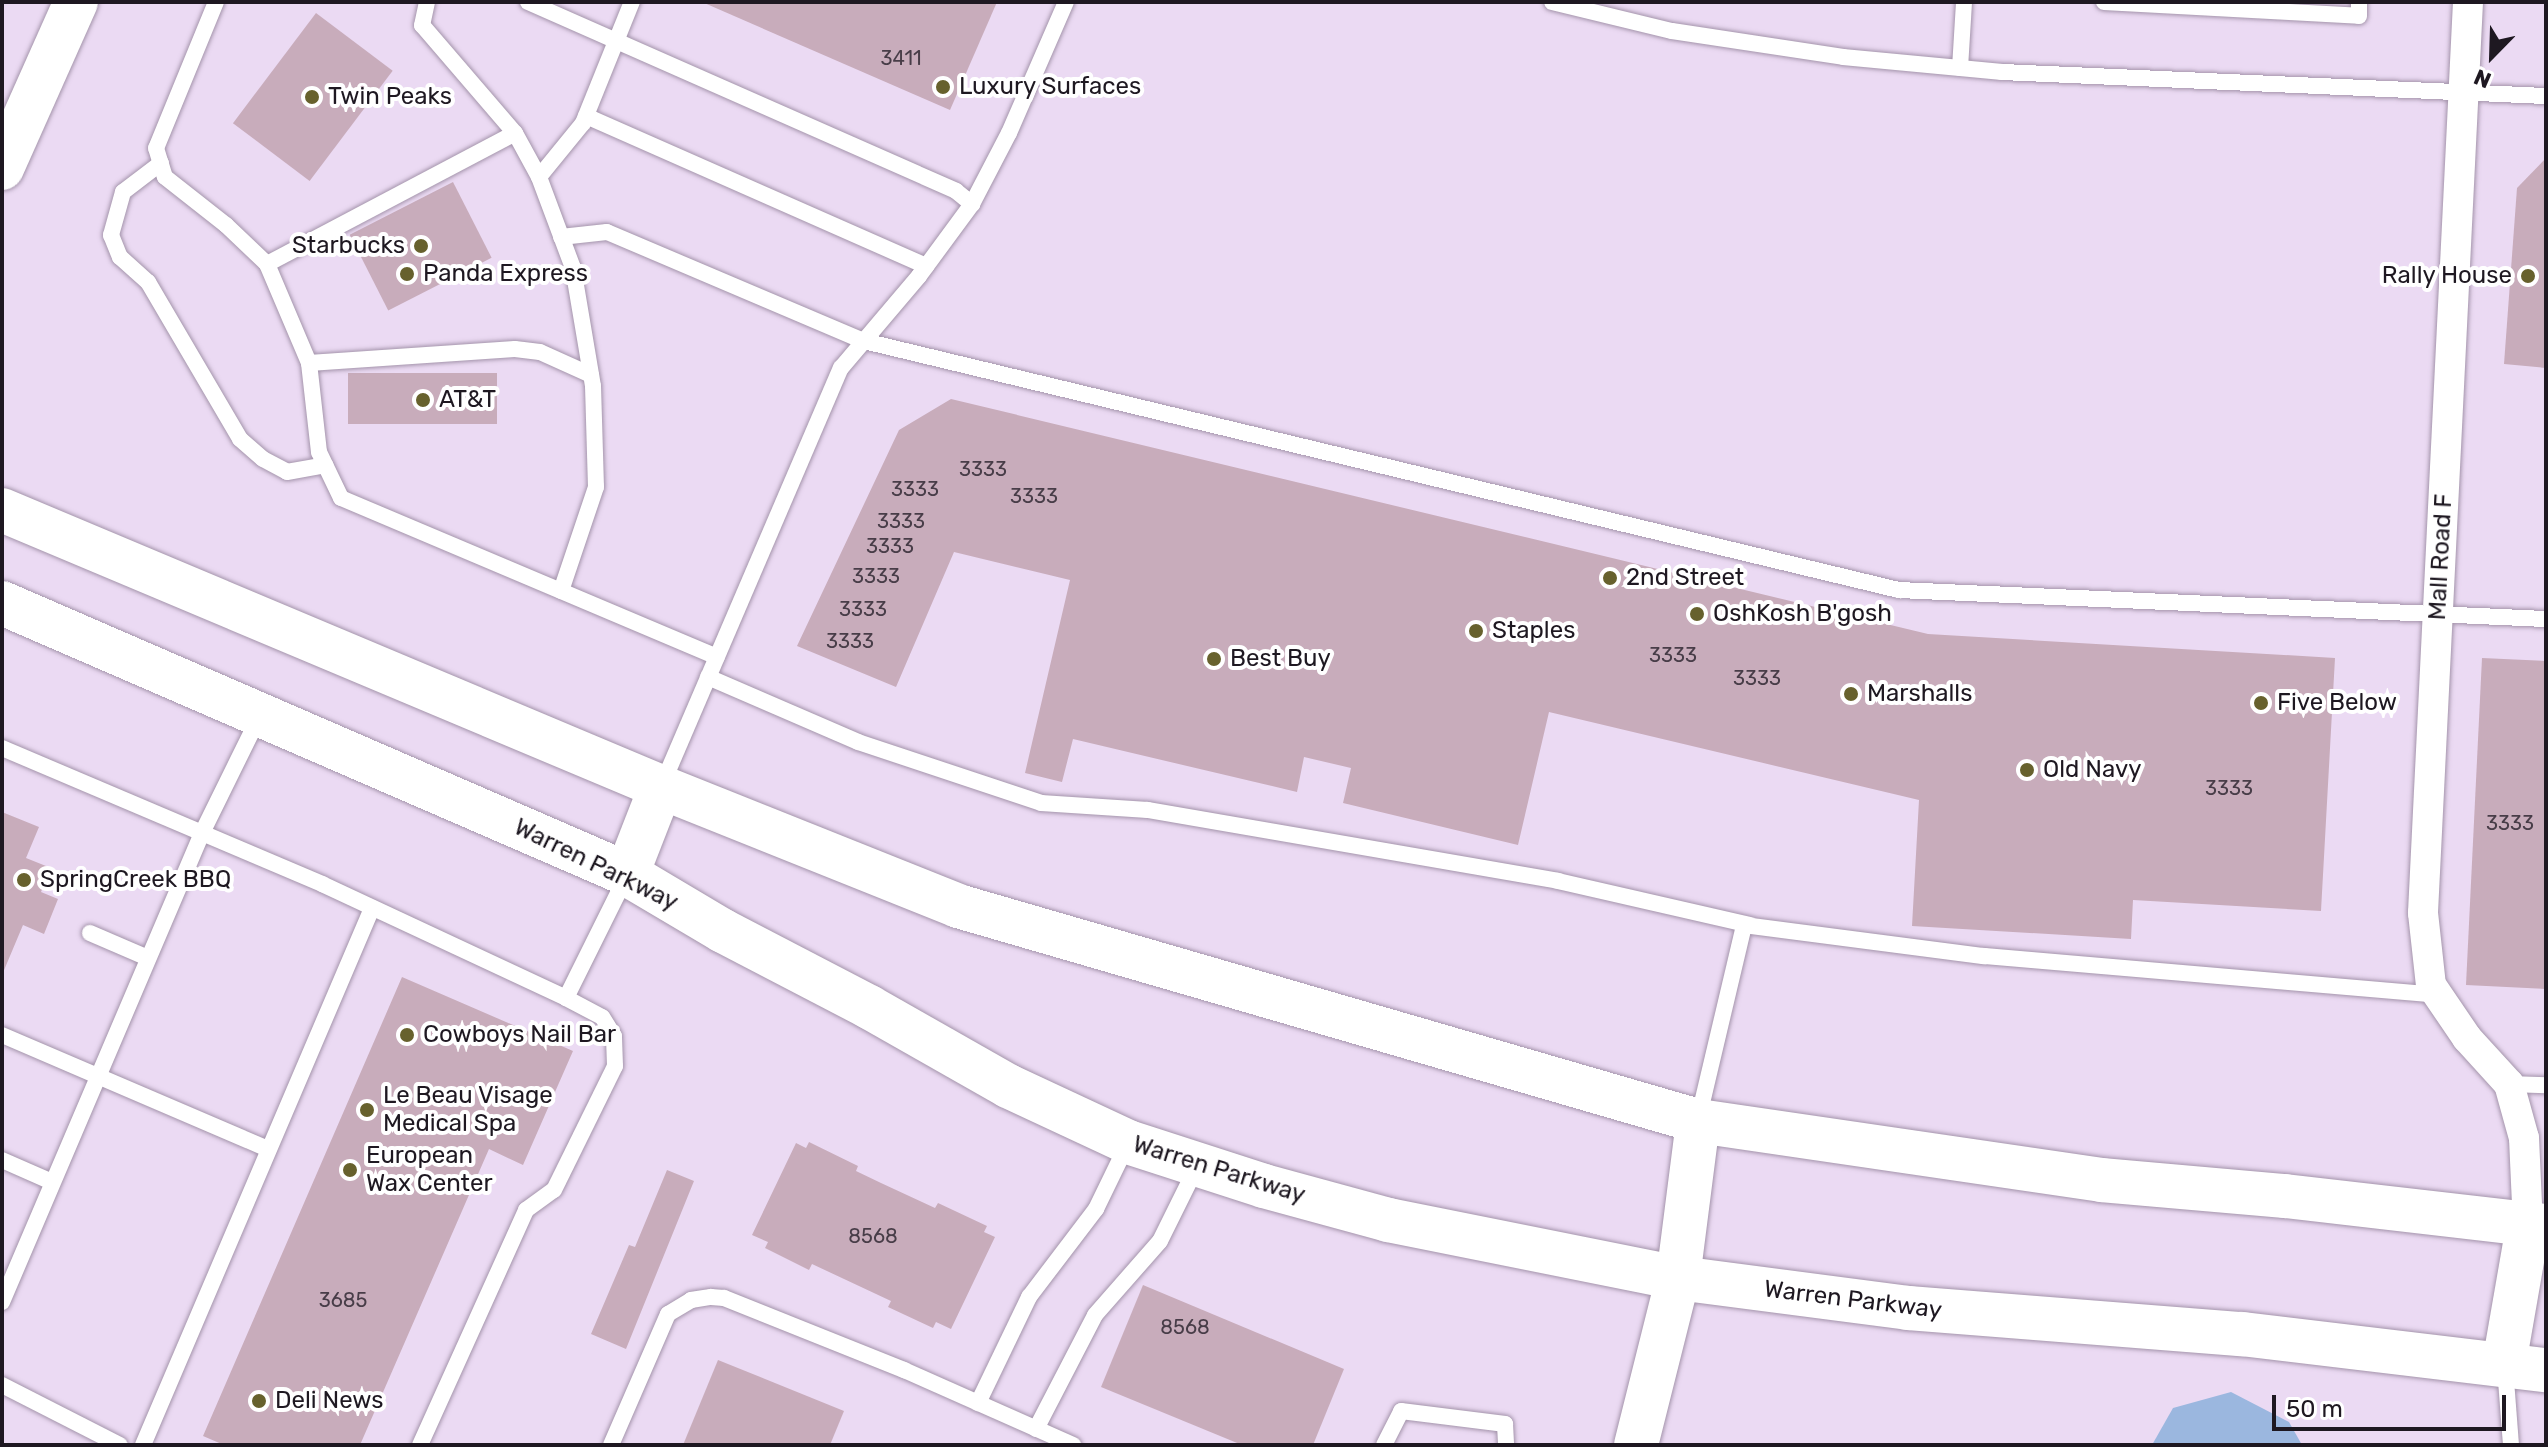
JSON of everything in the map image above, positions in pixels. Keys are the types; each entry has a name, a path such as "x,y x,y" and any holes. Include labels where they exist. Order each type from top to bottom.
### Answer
{"main road":[{"path":"2,168 76,2"},
{"path":"2,510 661,787 958,906 1698,1121 2101,1180 2285,1196 2537,1226 2525,1367"},
{"name":"Warren Parkway","path":"2,603 627,874 723,931 869,1007 1008,1086 1128,1142 1198,1164 1388,1220 1678,1278 1890,1306 2242,1334 2525,1367"},
{"path":"627,874 661,787"},
{"path":"1636,1445 1678,1278 1698,1121"}],"street":[{"name":"Mall Road F","path":"2468,2 2423,913 2431,985 2467,1038 2509,1084"},
{"path":"2509,1084 2524,1138 2537,1226"}],"lane":[{"path":"216,2 156,148 165,177 226,225 267,264 309,363 319,452 341,498 717,657"},
{"path":"427,2 422,25 515,133 539,177 573,268 591,375 596,487 561,591"},
{"path":"528,2 956,191 972,204"},
{"path":"539,177 586,116 632,2"},
{"path":"661,787 841,368 926,266 972,204 1009,133 1066,2"},
{"path":"1552,2 1672,31 1843,57 1960,68 2546,96"},
{"path":"1960,68 1964,2"},
{"path":"2104,2 2359,16 2359,2"},
{"path":"586,116 926,266"},
{"path":"267,264 515,133"},
{"path":"161,163 123,192 111,235 120,257 148,282 240,439 263,459 287,472 325,465"},
{"path":"561,237 607,232 864,341 1899,590 2546,619"},
{"path":"309,363 515,349 540,352 591,375"},
{"path":"708,677 858,742 1041,803 1148,810 1558,881 1750,925 1984,956 2438,995"},
{"path":"2,1302 202,833 261,714"},
{"path":"2,748 372,908 566,998 602,1017 614,1036 615,1066 554,1190 526,1210 420,1445"},
{"path":"566,998 627,874"},
{"path":"143,1445 372,908"},
{"path":"1698,1121 1744,925 1750,925"},
{"path":"90,933 148,958"},
{"path":"2,1035 268,1149"},
{"path":"2509,1084 2546,1085"},
{"path":"978,1403 1029,1297 1096,1209 1128,1142"},
{"path":"2,1160 52,1182"},
{"path":"1036,1429 1095,1315 1160,1241 1198,1164"},
{"path":"611,1445 668,1314 683,1303 704,1297 724,1298 1073,1445"},
{"path":"2511,1445 2525,1367"},
{"path":"2,1385 120,1445"},
{"path":"1384,1445 1401,1411 1505,1424 1506,1445"}],"water":[{"path":"2231,1392 2289,1422 2302,1445 2152,1445 2173,1408"}],"building":[{"path":"702,2 997,2 950,110"},
{"name":"Twin Peaks","path":"316,13 393,71 310,181 233,123"},
{"name":"Rally House","path":"2546,158 2546,368 2504,364 2517,188"},
{"name":"Starbucks","path":"453,182 492,258 388,310 350,235"},
{"name":"AT&T","path":"348,373 497,373 497,424 348,424"},
{"path":"951,399 1928,634 2335,658 2321,911 2133,900 2131,939 1912,926 1919,800 1549,712 1518,845 1343,803 1351,768 1304,757 1297,792 1073,739 1062,782 1025,773 1070,580 954,552 896,687 797,646 899,430"},
{"path":"2482,658 2546,661 2546,989 2466,985"},
{"name":"SpringCreek BBQ","path":"2,812 39,827 26,858 51,868 41,892 58,899 44,934 23,925 2,975"},
{"path":"402,977 573,1051 523,1165 489,1149 360,1445 224,1445 203,1436"},
{"path":"809,1142 858,1166 856,1171 881,1183 935,1208 938,1203 987,1226 984,1232 995,1237 951,1329 936,1322 933,1328 888,1307 891,1301 812,1264 809,1270 765,1248 768,1242 752,1235 796,1143 806,1148"},
{"path":"667,1170 694,1181 626,1349 591,1334 629,1245 635,1247"},
{"path":"1143,1285 1344,1369 1313,1445 1242,1445 1101,1387"},
{"path":"718,1360 844,1411 830,1445 683,1445"}],"place":[{"name":"Luxury Surfaces","path":"943,87"},
{"name":"Twin Peaks","path":"312,97"},
{"name":"Starbucks","path":"421,246"},
{"name":"Panda Express","path":"407,274"},
{"name":"Rally House","path":"2528,276"},
{"name":"AT&T","path":"423,400"},
{"name":"2nd Street","path":"1610,578"},
{"name":"OshKosh B'gosh","path":"1697,614"},
{"name":"Staples","path":"1476,631"},
{"name":"Best Buy","path":"1214,659"},
{"name":"Marshalls","path":"1851,694"},
{"name":"Five Below","path":"2261,703"},
{"name":"Old Navy","path":"2027,770"},
{"name":"SpringCreek BBQ","path":"24,880"},
{"name":"Cowboys Nail Bar","path":"407,1035"},
{"name":"Le Beau Visage Medical Spa","path":"367,1110"},
{"name":"European Wax Center","path":"350,1170"},
{"name":"Deli News","path":"259,1401"}]}
